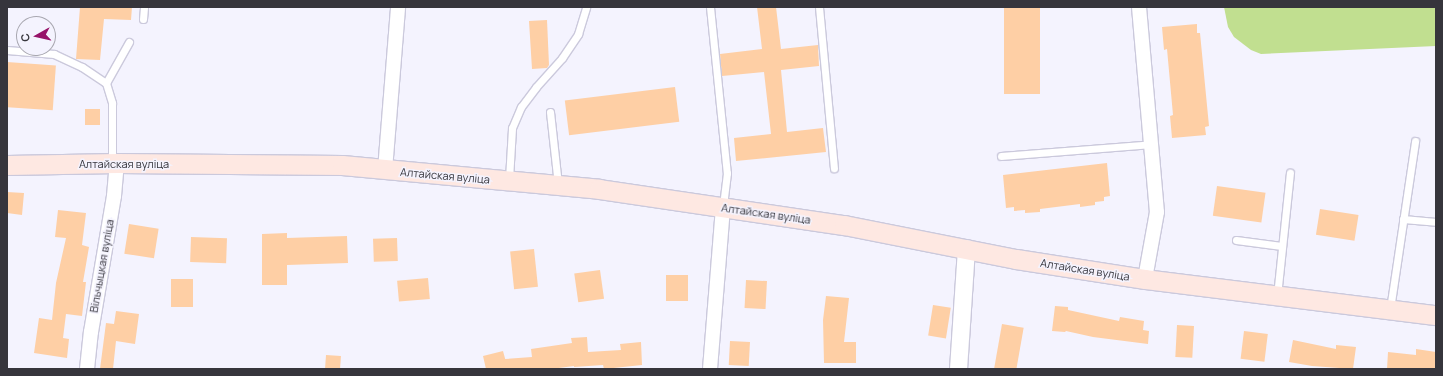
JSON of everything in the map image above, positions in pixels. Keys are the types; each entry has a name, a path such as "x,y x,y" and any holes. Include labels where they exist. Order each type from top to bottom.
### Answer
{"main road":[{"name":"Алтайская вуліца","path":"7,165 114,163 342,165 599,189 844,225 1016,258 1145,280 1436,315"}],"street":[{"name":"Алтайская вуліца","path":"385,170 398,7"},
{"name":"Алтайская вуліца","path":"1139,7 1157,212 1145,280"},
{"name":"Вільчыцкая вуліца","path":"87,369 91,332 114,196 114,163"},
{"path":"710,369 723,207"},
{"path":"958,369 966,248"}],"lane":[{"path":"143,19 144,7"},
{"path":"509,181 512,128 521,107 536,87 562,58 578,34 586,7"},
{"path":"710,7 727,173 723,207"},
{"path":"819,7 834,168"},
{"path":"106,83 129,42"},
{"path":"7,50 54,54 82,67 106,83 112,103 114,163"},
{"path":"550,112 558,186"},
{"path":"1390,310 1415,141"},
{"path":"1001,156 1152,144"},
{"path":"1277,296 1290,173"},
{"path":"1403,219 1436,222"},
{"path":"1236,240 1282,246"}],"green space":[{"path":"1224,7 1436,7 1436,46 1261,54 1251,50 1234,37 1228,27"}],"building":[{"path":"80,7 132,7 131,20 104,19 100,60 76,59"},
{"path":"757,7 776,7 781,49 818,45 819,66 781,70 787,132 823,128 826,152 736,161 734,138 771,134 764,72 722,76 720,54 762,49"},
{"path":"1004,7 1040,7 1040,94 1004,94"},
{"path":"547,20 549,65 547,68 532,69 529,21"},
{"path":"1197,24 1197,33 1200,33 1209,126 1205,127 1206,135 1172,138 1170,116 1173,115 1167,49 1164,50 1162,27"},
{"path":"7,62 56,65 53,110 7,107"},
{"path":"675,87 679,122 569,135 565,101"},
{"path":"85,109 100,109 100,125 85,125"},
{"path":"1107,163 1110,196 1104,197 1104,201 1095,202 1095,205 1080,207 1080,204 1040,209 1040,212 1025,213 1025,210 1014,211 1014,207 1006,208 1003,175"},
{"path":"1217,186 1266,193 1261,223 1213,216"},
{"path":"7,192 24,193 22,215 7,213"},
{"path":"1320,209 1359,215 1354,241 1316,235"},
{"path":"58,210 86,213 82,245 89,247 83,282 86,282 82,316 66,314 63,338 69,339 67,358 34,353 39,318 52,320 56,283 66,238 55,237"},
{"path":"129,224 159,229 154,258 124,254"},
{"path":"287,233 287,238 347,236 348,263 287,265 287,285 262,285 262,234"},
{"path":"191,237 227,238 226,263 190,262"},
{"path":"397,238 398,261 374,262 373,239"},
{"path":"534,249 538,287 514,289 510,252"},
{"path":"600,270 604,299 578,302 574,274"},
{"path":"666,275 688,275 688,301 666,301"},
{"path":"428,278 430,299 399,302 397,281"},
{"path":"171,279 193,279 193,307 171,307"},
{"path":"746,280 767,281 766,309 745,308"},
{"path":"826,296 849,298 844,342 856,342 856,363 824,363 823,320"},
{"path":"933,305 951,308 946,338 928,336"},
{"path":"1055,306 1068,307 1068,310 1119,321 1120,317 1144,321 1143,330 1149,331 1148,344 1093,337 1066,331 1052,331"},
{"path":"116,311 139,314 135,344 116,341 113,369 100,369 106,323 114,324"},
{"path":"1002,324 1024,328 1016,369 994,369"},
{"path":"1177,325 1194,326 1192,358 1175,357"},
{"path":"1244,331 1268,334 1264,362 1241,359"},
{"path":"587,337 588,352 621,350 620,344 641,342 642,365 604,369 603,365 574,366 551,369 486,369 483,356 503,351 505,359 532,357 531,349 572,343 571,338"},
{"path":"1293,340 1336,349 1336,345 1356,347 1353,369 1312,366 1289,362"},
{"path":"730,341 750,342 749,366 729,365"},
{"path":"1416,349 1436,352 1436,369 1387,369 1388,352 1416,355"},
{"path":"326,355 341,356 340,369 325,369"}]}
